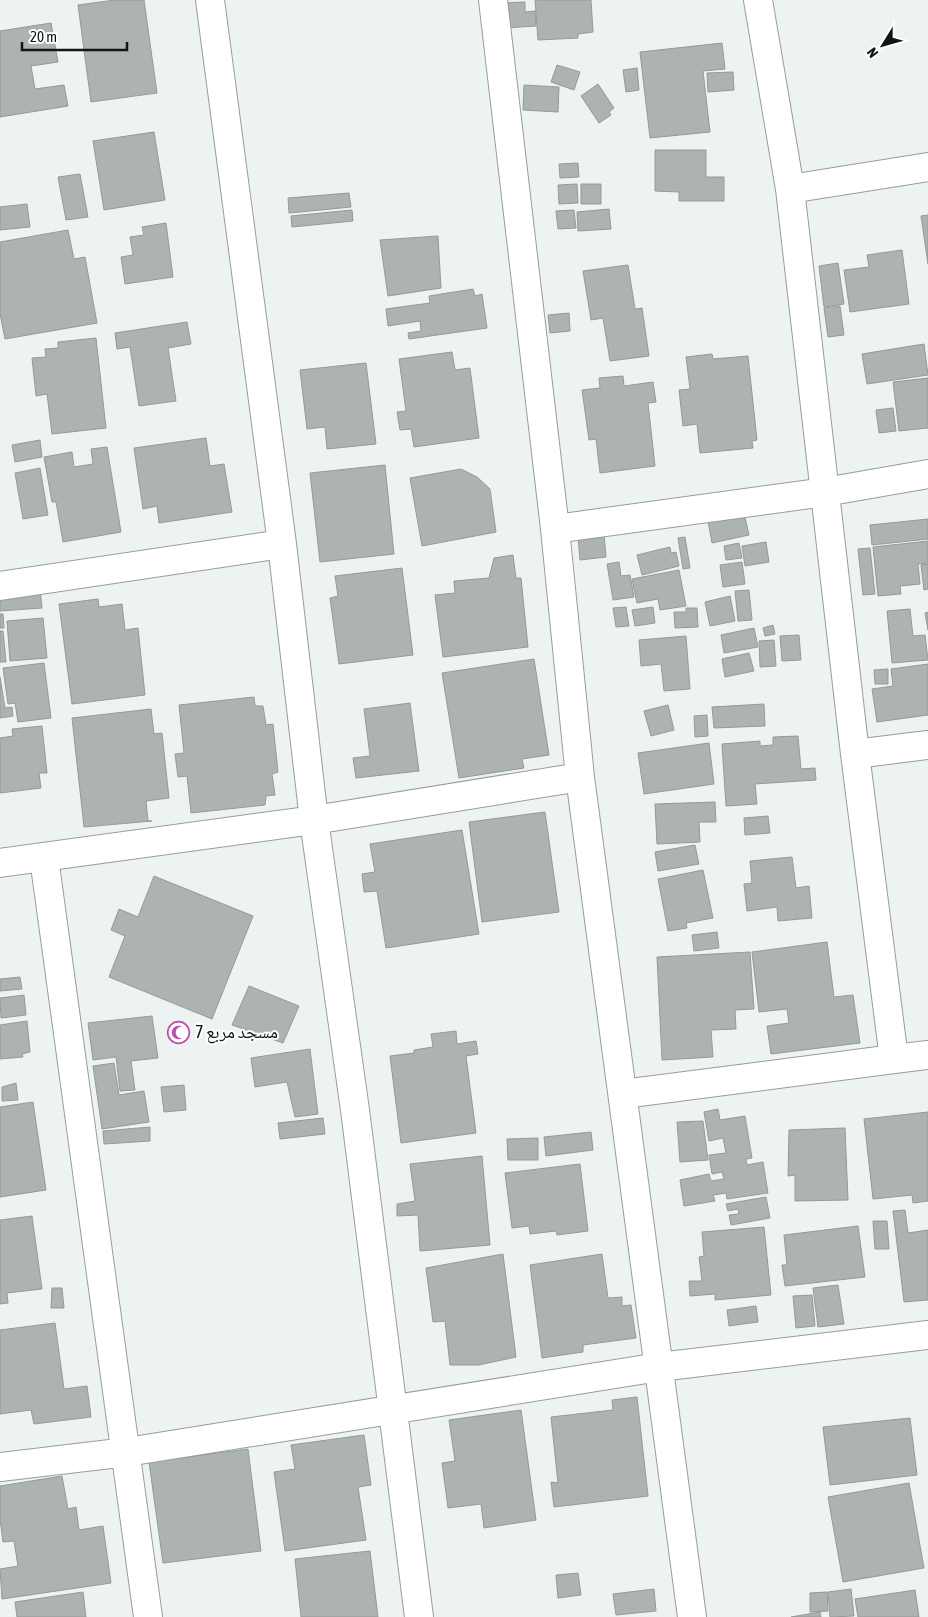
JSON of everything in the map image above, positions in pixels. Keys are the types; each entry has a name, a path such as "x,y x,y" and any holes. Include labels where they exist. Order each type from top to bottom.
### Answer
{"street":[{"path":"210,0 282,544 314,820 355,1110 419,1617"},
{"path":"493,0 555,529 580,777 692,1617"},
{"path":"758,0 790,189 855,754 894,1059"},
{"path":"790,189 928,167"},
{"path":"555,529 825,492 928,474"},
{"path":"0,586 282,544"},
{"path":"855,754 928,745"},
{"path":"0,864 314,820 580,777"},
{"path":"44,858 127,1452 148,1617"},
{"path":"623,1094 928,1055"},
{"path":"0,1467 127,1452 659,1367 928,1335"}],"building":[{"path":"115,0 144,0 157,93 91,102 78,5"},
{"path":"535,0 591,0 593,32 578,34 578,38 538,40"},
{"path":"525,2 525,12 535,11 536,26 504,28 502,3"},
{"path":"51,23 58,62 31,66 35,89 64,85 68,106 0,117 0,31"},
{"path":"722,43 725,69 703,71 710,132 650,138 640,52"},
{"path":"557,65 580,72 574,90 551,82"},
{"path":"637,68 639,90 626,92 623,70"},
{"path":"733,72 734,90 708,92 707,73"},
{"path":"598,84 614,108 609,112 611,115 599,123 581,96"},
{"path":"524,85 559,87 558,112 523,110"},
{"path":"154,132 165,200 104,210 93,141"},
{"path":"655,150 706,150 706,177 724,177 724,201 679,201 679,192 655,191"},
{"path":"578,163 579,177 560,178 559,164"},
{"path":"80,174 88,217 66,220 58,177"},
{"path":"577,184 578,203 559,204 558,185"},
{"path":"581,184 601,184 601,204 581,204"},
{"path":"349,193 351,207 289,213 288,198"},
{"path":"27,204 30,227 0,230 0,207"},
{"path":"609,209 611,229 578,231 577,212"},
{"path":"352,210 353,221 292,227 291,216"},
{"path":"574,210 576,228 558,229 556,211"},
{"path":"928,215 928,264 921,216"},
{"path":"166,223 173,277 125,284 121,257 133,255 130,237 144,235 142,227"},
{"path":"68,230 74,259 85,257 97,323 5,339 0,314 0,242"},
{"path":"438,236 441,288 388,296 380,240"},
{"path":"902,250 909,304 850,312 844,270 869,267 867,255"},
{"path":"838,263 844,304 824,307 819,266"},
{"path":"628,265 635,309 642,308 649,356 610,361 603,318 591,320 583,271"},
{"path":"473,289 475,296 482,294 487,328 409,339 408,333 421,331 420,321 388,326 386,309 430,303 429,296"},
{"path":"840,306 844,335 828,337 824,308"},
{"path":"569,313 570,331 550,333 548,315"},
{"path":"187,322 191,344 168,348 176,401 139,406 130,347 117,349 115,333"},
{"path":"96,338 106,428 52,434 47,394 36,396 32,358 46,357 45,349 58,348 58,342"},
{"path":"924,344 928,375 867,384 862,354"},
{"path":"452,352 455,370 470,368 479,438 414,447 411,429 400,430 397,412 406,411 399,359"},
{"path":"712,354 713,359 748,356 757,440 752,441 753,448 700,453 697,424 683,426 679,390 690,389 686,357"},
{"path":"366,363 376,444 327,449 325,427 307,429 300,370"},
{"path":"623,376 624,386 653,382 656,402 648,403 655,466 600,473 596,439 589,440 582,390 600,388 599,378"},
{"path":"928,378 928,428 899,431 893,382"},
{"path":"893,408 896,431 879,433 876,410"},
{"path":"206,438 210,466 224,464 232,512 159,523 157,506 143,509 134,448"},
{"path":"40,440 42,457 15,462 12,445"},
{"path":"107,447 121,532 63,542 56,502 52,502 44,457 72,452 74,467 93,464 91,449"},
{"path":"385,465 394,554 320,562 310,473"},
{"path":"40,468 48,515 23,519 15,473"},
{"path":"461,469 477,477 490,489 496,532 422,546 410,478"},
{"path":"744,513 749,535 712,543 708,521"},
{"path":"928,519 928,539 872,545 870,525"},
{"path":"604,534 606,557 580,560 578,536"},
{"path":"685,537 690,568 683,569 678,538"},
{"path":"928,541 928,563 918,564 920,584 900,586 901,594 878,596 873,547"},
{"path":"766,542 769,562 745,566 742,546"},
{"path":"739,543 742,558 726,560 724,546"},
{"path":"670,547 671,553 676,552 679,566 642,575 637,555"},
{"path":"870,548 875,594 863,595 858,549"},
{"path":"513,555 516,578 521,578 528,647 443,657 435,595 455,593 454,581 489,578 494,558"},
{"path":"619,562 621,576 630,575 634,597 613,600 607,564"},
{"path":"742,562 745,584 723,587 720,565"},
{"path":"928,564 928,589 924,590 921,565"},
{"path":"402,568 413,655 339,664 330,598 338,596 335,576"},
{"path":"679,570 686,606 660,610 658,599 637,603 632,579"},
{"path":"40,589 42,608 0,611 0,592"},
{"path":"749,590 752,620 738,621 735,591"},
{"path":"730,596 735,621 710,626 705,602"},
{"path":"98,599 99,607 122,604 125,630 138,628 145,695 72,704 59,604"},
{"path":"626,607 629,626 616,627 613,608"},
{"path":"653,607 655,623 635,626 632,610"},
{"path":"686,608 697,608 698,627 675,628 674,612 686,612"},
{"path":"910,609 913,636 925,635 928,660 892,663 887,611"},
{"path":"928,612 928,630 925,613"},
{"path":"0,614 3,614 4,628 0,628"},
{"path":"43,618 47,658 10,661 7,621"},
{"path":"773,625 775,634 765,636 763,628"},
{"path":"754,628 758,647 724,653 721,635"},
{"path":"0,631 3,631 6,662 0,662"},
{"path":"799,635 801,660 782,661 780,636"},
{"path":"686,636 690,689 664,691 661,664 641,666 639,640"},
{"path":"774,640 776,666 760,667 759,641"},
{"path":"749,653 754,671 725,677 722,659"},
{"path":"534,659 549,755 522,759 524,768 459,778 442,673"},
{"path":"44,663 51,718 18,722 15,703 8,704 3,668"},
{"path":"928,664 928,715 877,722 872,689 893,686 891,669"},
{"path":"888,669 888,684 875,684 874,670"},
{"path":"0,677 5,708 12,707 13,716 0,718"},
{"path":"254,697 255,706 263,706 266,725 273,724 278,772 272,774 275,795 266,796 265,805 191,813 187,776 178,777 175,754 184,753 179,705"},
{"path":"410,703 419,771 356,778 353,758 370,756 364,709"},
{"path":"764,704 765,726 714,728 712,707"},
{"path":"668,705 674,730 651,736 644,711"},
{"path":"151,709 154,734 162,733 169,798 146,801 148,821 152,821 84,827 72,718"},
{"path":"707,715 708,736 695,737 694,716"},
{"path":"42,726 47,773 39,773 41,788 0,793 0,738 13,736 12,729"},
{"path":"798,736 801,769 815,768 816,780 755,784 757,804 726,806 722,744 760,741 760,746 773,745 773,737"},
{"path":"709,743 714,784 644,794 638,753"},
{"path":"715,802 716,822 699,822 700,842 657,844 655,804"},
{"path":"545,812 559,912 482,922 469,822"},
{"path":"768,816 770,833 745,835 744,818"},
{"path":"462,830 479,934 386,948 377,891 364,892 362,874 375,872 370,844"},
{"path":"695,845 699,864 658,871 655,852"},
{"path":"792,857 796,888 809,886 812,918 778,921 777,907 747,911 744,884 752,883 750,861"},
{"path":"703,870 713,918 686,923 687,928 668,931 658,879"},
{"path":"154,876 253,916 212,1019 109,977 125,936 111,930 119,909 138,917"},
{"path":"717,932 719,948 694,951 692,935"},
{"path":"827,942 834,997 853,995 860,1043 771,1054 767,1026 789,1023 787,1009 759,1012 752,952"},
{"path":"750,952 754,1009 735,1010 736,1029 711,1030 713,1057 662,1060 657,957"},
{"path":"20,977 22,989 0,991 0,979"},
{"path":"249,986 299,1006 283,1043 232,1025"},
{"path":"24,995 26,1015 1,1018 0,998"},
{"path":"152,1016 158,1058 131,1061 135,1090 120,1091 116,1057 93,1060 88,1023"},
{"path":"27,1021 30,1052 22,1054 23,1057 0,1059 0,1025"},
{"path":"456,1031 457,1044 476,1041 478,1054 466,1056 476,1133 401,1143 390,1056 414,1053 414,1050 433,1047 431,1034"},
{"path":"310,1049 318,1114 295,1117 287,1082 255,1087 251,1058"},
{"path":"114,1063 119,1095 144,1091 149,1122 102,1129 93,1066"},
{"path":"16,1083 18,1100 2,1101 2,1087"},
{"path":"184,1085 186,1110 164,1112 161,1087"},
{"path":"33,1102 46,1190 0,1197 0,1107"},
{"path":"718,1109 720,1120 745,1116 752,1158 746,1159 747,1165 763,1162 768,1193 727,1199 726,1193 713,1195 715,1201 684,1206 680,1180 709,1174 711,1181 724,1179 722,1172 712,1174 709,1155 726,1153 723,1138 709,1141 704,1112"},
{"path":"928,1112 928,1201 913,1203 912,1195 873,1199 864,1119"},
{"path":"323,1118 325,1134 280,1139 278,1123"},
{"path":"703,1121 708,1160 680,1162 677,1122"},
{"path":"150,1127 150,1141 104,1144 103,1131"},
{"path":"845,1128 848,1200 795,1201 795,1175 788,1176 789,1130"},
{"path":"591,1132 593,1150 546,1156 544,1137"},
{"path":"538,1138 538,1160 508,1160 507,1139"},
{"path":"482,1156 490,1245 420,1251 418,1215 397,1216 397,1204 415,1201 410,1164"},
{"path":"580,1164 588,1231 557,1235 556,1231 530,1234 529,1226 512,1228 505,1173"},
{"path":"766,1197 770,1218 731,1225 729,1215 739,1214 738,1209 728,1211 726,1204"},
{"path":"905,1210 908,1233 928,1230 928,1300 904,1302 893,1211"},
{"path":"32,1216 42,1289 7,1293 8,1303 0,1304 0,1220"},
{"path":"873,1221 887,1221 889,1249 875,1249"},
{"path":"858,1226 865,1277 785,1286 782,1265 787,1265 784,1235"},
{"path":"764,1227 771,1295 715,1300 715,1294 690,1296 689,1281 702,1281 699,1257 704,1256 702,1232"},
{"path":"503,1254 516,1357 479,1365 450,1365 445,1321 433,1322 426,1268"},
{"path":"602,1254 608,1298 622,1297 622,1306 631,1305 636,1338 583,1345 583,1352 542,1358 530,1265"},
{"path":"838,1285 844,1324 818,1327 813,1288"},
{"path":"52,1288 62,1288 64,1308 51,1308"},
{"path":"812,1295 815,1326 796,1328 793,1296"},
{"path":"756,1306 758,1322 729,1326 727,1310"},
{"path":"55,1323 64,1389 87,1386 91,1417 34,1424 31,1410 0,1414 0,1330"},
{"path":"637,1397 648,1496 554,1507 551,1482 558,1483 551,1417 613,1410 612,1400"},
{"path":"521,1410 536,1520 484,1528 481,1504 448,1508 442,1463 455,1461 449,1420"},
{"path":"910,1418 917,1475 830,1485 823,1427"},
{"path":"364,1435 371,1485 358,1487 366,1540 285,1551 274,1472 295,1469 291,1445"},
{"path":"248,1449 261,1551 163,1563 149,1462"},
{"path":"62,1476 68,1509 76,1507 79,1530 103,1526 111,1583 2,1599 0,1569 18,1566 14,1541 3,1542 0,1519 0,1486"},
{"path":"909,1483 924,1568 843,1582 828,1497"},
{"path":"370,1551 378,1617 301,1617 295,1559"},
{"path":"578,1573 581,1595 558,1598 556,1575"},
{"path":"654,1589 656,1611 616,1615 613,1594"},
{"path":"851,1589 854,1616 830,1617 828,1592"},
{"path":"915,1590 919,1617 858,1617 855,1599"},
{"path":"83,1592 86,1617 17,1617 15,1602"},
{"path":"827,1592 828,1611 810,1612 810,1593"},
{"path":"820,1612 821,1617 791,1617"}],"place":[{"name":"مسجد مربع 7","path":"179,1032"}]}
